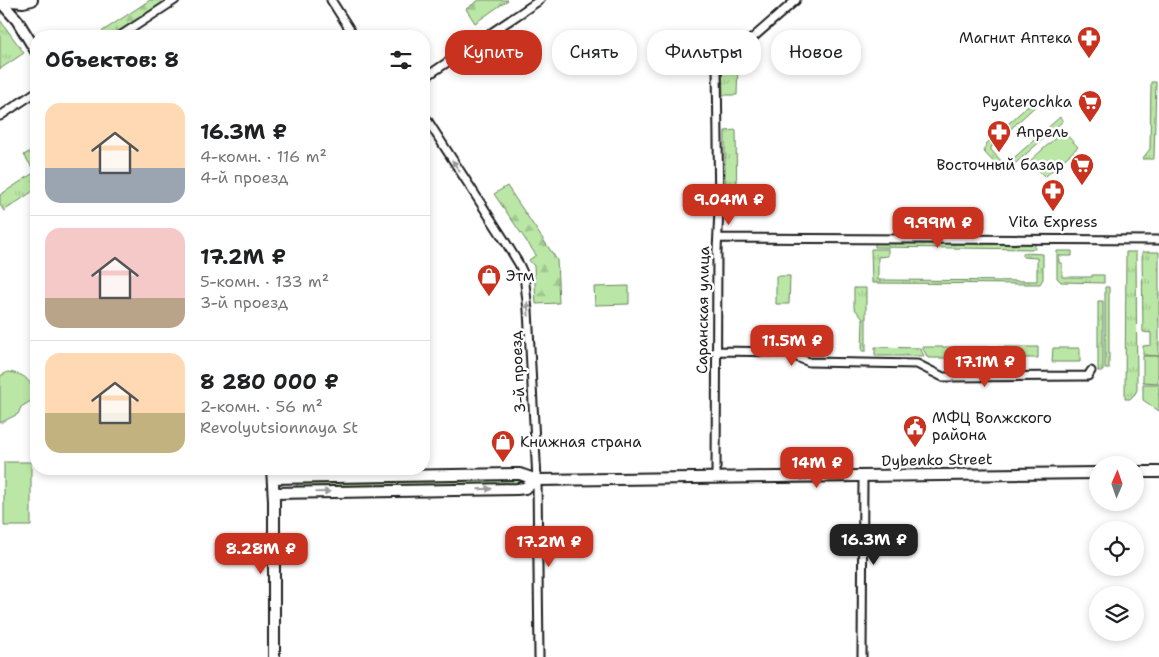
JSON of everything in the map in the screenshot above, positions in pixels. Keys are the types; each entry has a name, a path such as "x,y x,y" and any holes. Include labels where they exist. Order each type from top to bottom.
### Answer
{"main road":[{"path":"0,1 23,2 32,0"},
{"path":"0,1 17,20 30,41"},
{"path":"1144,472 1159,472"},
{"name":"Dybenko Street","path":"430,474 520,474 537,480 1089,473"},
{"path":"272,475 274,493 274,657"},
{"name":"Dybenko Street","path":"274,493 517,489 525,488 537,480"}],"street":[{"path":"129,30 175,0"},
{"path":"331,0 350,30"},
{"path":"430,74 540,0"},
{"name":"Саранская улица","path":"716,477 719,210 717,69 796,0"},
{"path":"0,116 30,96"},
{"name":"3-й проезд","path":"430,124 505,241 524,275 528,310 537,480 539,657"},
{"path":"718,238 1159,240"},
{"path":"716,351 784,352 809,362 917,364 943,377 1088,376 1091,371"},
{"path":"862,657 863,476"}],"green space":[{"path":"150,0 168,0 122,30 104,30"},
{"path":"479,0 508,0 475,23 466,9"},
{"path":"0,20 24,53 0,69"},
{"path":"722,75 738,75 737,95 723,95"},
{"path":"1151,82 1156,82 1154,159 1142,159 1150,149"},
{"path":"1038,97 1041,101 1004,135 1000,131"},
{"path":"1060,117 1063,121 1007,171 1003,172 985,153 984,150 987,143 998,134 1002,138 991,147 991,150 1004,164 1007,164"},
{"path":"736,130 737,207 725,207 725,131"},
{"path":"1063,131 1078,147 1045,177 1030,161"},
{"path":"29,152 30,153 30,164 24,155"},
{"path":"30,175 30,193 4,211 0,205 0,195"},
{"path":"507,186 557,260 559,303 536,304 534,266 529,260 536,255 494,194"},
{"path":"919,225 967,226 967,233 918,232"},
{"path":"875,239 890,242 1035,243 1035,249 875,247"},
{"path":"871,249 888,249 888,256 878,257 878,280 1037,281 1037,258 1023,257 1023,253 1043,254 1043,279 1040,284 872,283"},
{"path":"1057,251 1072,251 1072,256 1059,256 1059,263 1062,263 1062,277 1104,275 1104,283 1061,282 1057,278"},
{"path":"1126,252 1136,252 1137,390 1130,399 1125,399"},
{"path":"1142,252 1159,252 1159,356 1143,355 1143,346 1151,345 1151,333 1143,332"},
{"path":"776,276 790,276 789,304 776,304"},
{"path":"629,286 629,304 595,305 594,287"},
{"path":"1105,287 1109,287 1109,369 1105,369"},
{"path":"854,288 866,288 866,351 862,351 863,319 854,308"},
{"path":"1098,301 1103,301 1103,371 1098,371"},
{"path":"875,347 920,348 924,356 875,356"},
{"path":"922,347 1038,347 1038,358 928,358"},
{"path":"1053,348 1080,348 1080,362 1052,362"},
{"path":"1143,356 1158,356 1158,383 1143,382"},
{"path":"8,372 25,377 30,383 30,401 21,407 18,414 0,423 0,376"},
{"path":"1143,384 1159,384 1159,411 1143,400"},
{"path":"4,462 30,462 31,526 4,526"},
{"path":"519,478 522,481 521,484 297,488 296,486 300,483"}],"place":[{"name":"Магнит Аптека","path":"1089,59"},
{"name":"Pyaterochka","path":"1090,123"},
{"name":"Апрель","path":"999,153"},
{"name":"Восточный базар","path":"1082,186"},
{"name":"Vita Express","path":"1053,212"},
{"name":"Этм","path":"489,297"},
{"name":"МФЦ Волжского района","path":"915,448"},
{"name":"Книжная страна","path":"503,463"}]}
